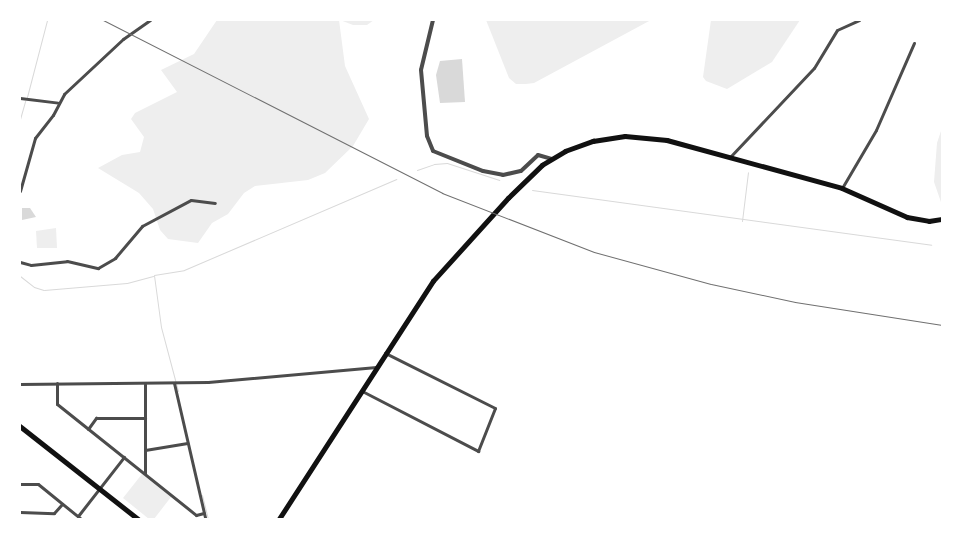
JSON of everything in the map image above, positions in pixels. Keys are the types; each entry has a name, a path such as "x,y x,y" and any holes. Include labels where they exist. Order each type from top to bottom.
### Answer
{"main road":[{"path":"279,519 433,280 508,198 552,159 586,143 625,136 667,140 842,188 907,218 929,221 942,219"},
{"path":"20,426 138,519"}],"street":[{"path":"20,191 35,138 53,115 58,103 94,65 150,20"},
{"path":"433,20 422,70 427,136 433,151 483,171 503,175 521,171 538,155 552,159"},
{"path":"730,157 814,68 837,30 859,20"},
{"path":"842,188 876,130 914,42"},
{"path":"20,98 58,103"},
{"path":"20,262 31,265 67,261 98,268 115,258 142,226 191,200 215,203"},
{"path":"361,390 478,451 495,408 385,353"},
{"path":"20,384 175,383 376,367"},
{"path":"57,383 57,404 196,515 205,515 187,443 175,383"},
{"path":"145,384 145,473"},
{"path":"88,429 96,418 145,418"},
{"path":"146,450 187,443"},
{"path":"20,484 38,484 80,518 124,457"},
{"path":"20,512 54,512 62,504"}],"shaded area":[{"path":"217,20 339,20 345,66 369,119 353,146 325,173 308,180 255,186 244,193 228,214 212,223 198,243 168,239 160,230 153,209 139,193 98,168 122,155 140,152 144,137 131,119 135,113 177,92 161,70 194,54"},
{"path":"340,20 374,20 367,25 353,25"},
{"path":"486,20 651,20 534,83 516,84 509,78"},
{"path":"711,20 800,20 772,62 727,89 706,81 703,77"},
{"path":"462,59 465,102 440,103 436,75 440,61"},
{"path":"942,128 942,205 934,182 937,143"},
{"path":"22,208 30,208 36,217 22,220"},
{"path":"56,228 57,248 37,248 36,231"},
{"path":"142,474 171,497 154,519 149,519 123,498"}],"waterway":[{"path":"27,97 47,20"},
{"path":"20,119 25,101"},
{"path":"417,170 434,164 447,163 499,180"},
{"path":"742,221 748,172"},
{"path":"178,391 161,327 154,275 184,270 396,179"},
{"path":"532,190 931,245"},
{"path":"20,276 34,287 44,290 127,283 153,276"},
{"path":"202,495 208,519"}],"railway":[{"path":"103,20 442,193 594,252 711,284 795,302 942,325"}]}
